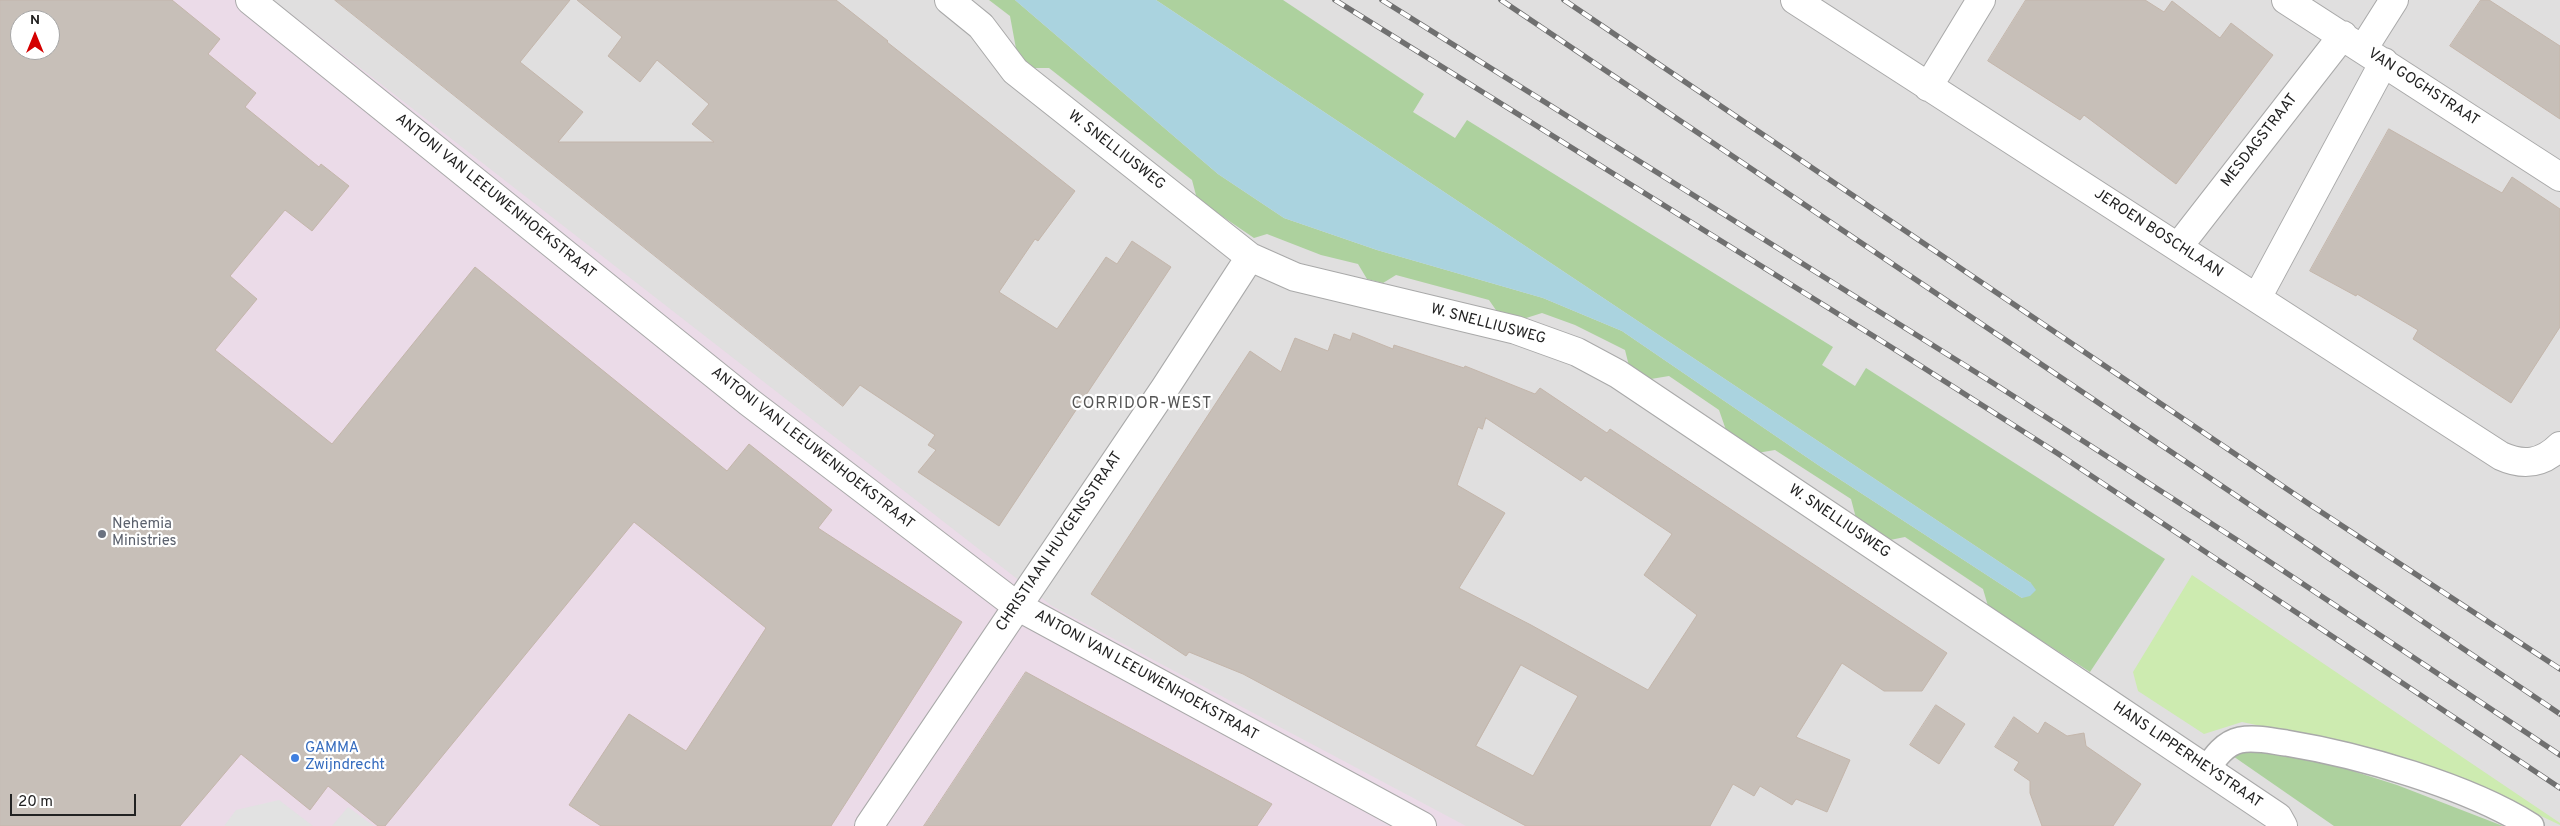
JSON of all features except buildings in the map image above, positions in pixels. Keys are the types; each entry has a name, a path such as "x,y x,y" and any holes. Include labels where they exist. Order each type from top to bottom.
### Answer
{"street":[{"name":"ANTONI VAN LEEUWENHOEKSTRAAT","path":"250,0 749,402 1016,606 1422,826"},
{"name":"W. SNELLIUSWEG","path":"949,0 981,26 1015,71 1250,258 1295,277 1516,330 1577,352 1618,374 2089,690"},
{"name":"JEROEN BOSCHLAAN","path":"1795,0 2501,456 2524,464 2548,455 2560,446"},
{"path":"1928,87 1981,0"},
{"name":"VAN GOGHSTRAAT","path":"2286,0 2560,177"},
{"name":"MESDAGSTRAAT","path":"2257,298 2363,49 2394,0"},
{"name":"MESDAGSTRAAT","path":"2178,247 2363,49"},
{"name":"CHRISTIAAN HUYGENSSTRAAT","path":"869,826 1165,388 1250,258"},
{"name":"HANS LIPPERHEYSTRAAT","path":"2089,690 2278,817 2283,826"}],"lane":[{"path":"2207,770 2223,749 2238,740 2250,738 2301,746 2355,758 2455,790 2492,805 2531,826"}],"shaded area":[{"path":"0,0 2560,0 2560,826 0,826"},
{"path":"0,0 273,0 1052,606 1466,826 0,826"},
{"path":"279,800 313,826 224,826 236,810"},
{"path":"348,807 374,826 332,826"}],"green space":[{"path":"989,0 1015,0 1218,174 1284,218 1377,250 1543,298 1622,331 1821,467 2022,598 2031,583 1156,0 1283,0 1424,94 1413,112 1455,138 1467,120 1833,347 1822,365 1855,386 1866,368 2165,559 2090,672 1988,606 1983,589 1905,537 1890,540 1856,518 1851,499 1775,450 1757,453 1726,430 1719,410 1669,376 1651,379 1629,366 1625,350 1575,325 1542,313 1523,319 1498,313 1489,300 1396,275 1383,283 1367,279 1358,264 1321,255 1267,234 1254,238 1197,199 1192,180 1049,68 1033,68 1017,54 1010,16"},
{"path":"2192,575 2560,823 2560,825 2465,780 2357,746 2242,722 2204,734 2138,691 2133,672"},
{"path":"2238,748 2299,754 2397,785 2503,826 2334,826 2230,754"}],"water":[{"path":"1015,0 1156,0 2031,583 2036,590 2030,596 2022,598 1821,467 1622,331 1543,298 1377,250 1284,218 1218,174"}],"railway":[{"path":"1335,0 1891,347 2057,453 2560,788"},
{"path":"1382,0 1993,383 2240,542 2560,755"},
{"path":"1501,0 2560,714"},
{"path":"1564,0 2312,506 2560,669"}],"place":[{"name":"Nehemia Ministries","path":"102,534"},
{"name":"GAMMA Zwijndrecht","path":"295,758"}],"district":[{"name":"CORRIDOR-WEST","path":"1142,405"}]}
